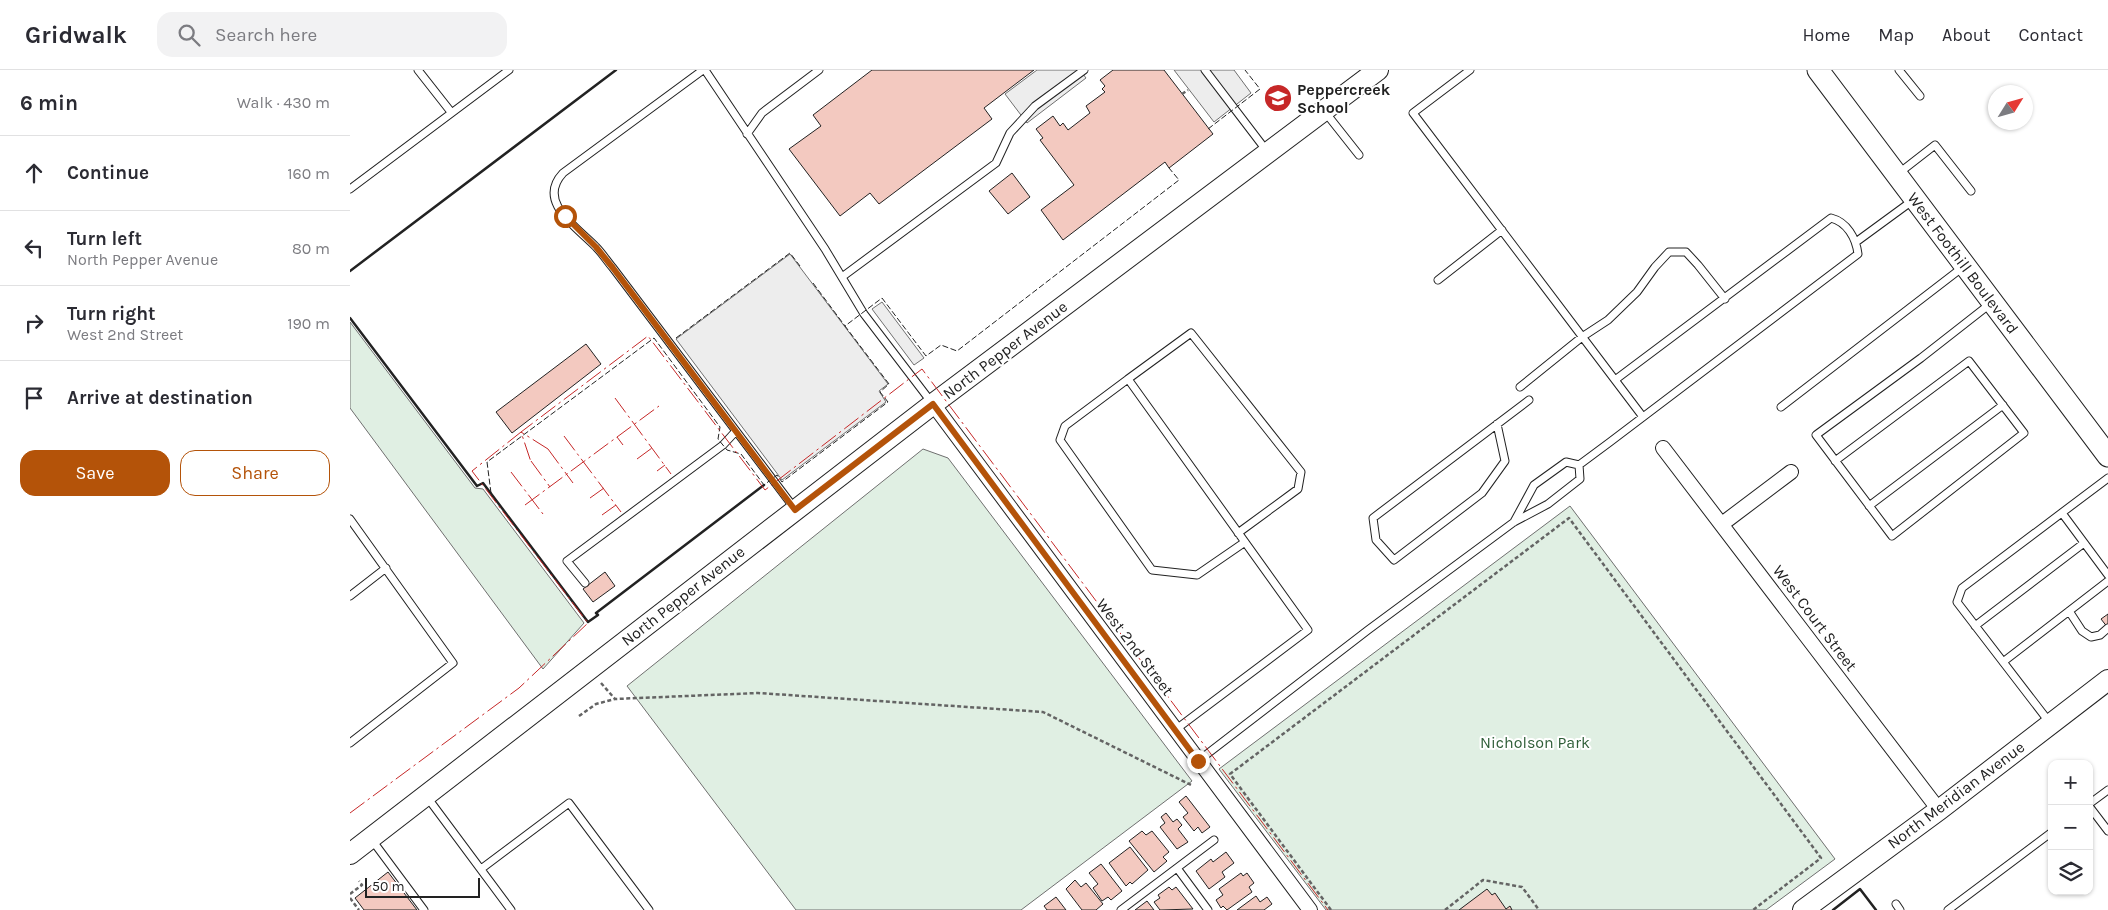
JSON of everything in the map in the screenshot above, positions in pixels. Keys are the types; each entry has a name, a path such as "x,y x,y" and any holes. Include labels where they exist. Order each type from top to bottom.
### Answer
{"main road":[{"name":"North Pepper Avenue","path":"350,854 933,404 1378,70"},
{"name":"West Foothill Boulevard","path":"1818,70 2108,456"},
{"name":"North Meridian Avenue","path":"1803,910 1939,810 2108,680"}],"street":[{"name":"West 2nd Street","path":"933,404 1174,730 1310,910"},
{"name":"West Court Street","path":"1663,448 1939,810"},
{"path":"1722,524 1792,472"}],"lane":[{"path":"418,70 451,112"},
{"path":"350,189 509,70"},
{"path":"795,510 607,261 565,216 554,200 553,190 557,180 563,173 704,70 842,277 864,314 933,404"},
{"path":"747,134 762,113 819,70"},
{"path":"842,277 996,163 1010,133 1036,106 1084,70"},
{"path":"1205,70 1268,153"},
{"path":"1470,70 1413,112 1643,417"},
{"path":"1899,70 1920,96"},
{"path":"1324,111 1359,155"},
{"path":"1897,175 1935,144 1971,191"},
{"path":"1856,242 1915,199"},
{"path":"1514,522 1534,485 1566,462 1579,465 1643,417 1858,254 1856,242 1840,220 1831,218 1615,380"},
{"path":"1438,280 1502,230"},
{"path":"1520,387 1582,337 1608,320 1637,292 1655,267 1669,252 1686,252 1725,299"},
{"path":"1780,407 1965,265"},
{"path":"1836,461 1970,361 2024,433 1892,536 1816,435 1921,358 1992,302"},
{"path":"1238,533 1298,489 1301,472 1191,333 1065,426 1060,440 1152,570 1198,575 1245,542"},
{"path":"1128,379 1308,630 1174,730"},
{"path":"1497,424 1505,461 1482,493 1394,560 1376,540 1373,518 1497,424 1529,400"},
{"path":"1869,506 2003,405"},
{"path":"585,583 567,560 723,445 736,431"},
{"path":"1198,761 1368,630 1514,522 1548,504 1580,479 1579,465"},
{"path":"2050,724 1957,602 1962,588 2108,478"},
{"path":"2062,513 2108,575"},
{"path":"350,519 453,663 350,743"},
{"path":"1975,626 2084,543"},
{"path":"350,596 386,568"},
{"path":"2003,662 2108,581"},
{"path":"2068,611 2082,631 2091,638 2100,635 2108,628"},
{"path":"2093,802 2108,790"},
{"path":"425,795 511,910"},
{"path":"480,869 569,803 649,910"},
{"path":"2093,811 2108,832"},
{"path":"1948,910 2048,835"},
{"path":"371,838 424,910"},
{"path":"1121,910 1214,840"},
{"path":"1177,868 1208,910"}],"path":[{"path":"1182,94 1188,90"},
{"path":"1330,910 1230,774 1569,518 1821,858 1753,910"},
{"path":"589,668 615,699"},
{"path":"579,716 596,704 615,699 758,694 1043,712 1193,786"},
{"path":"1445,910 1483,880 1522,887 1539,910"},
{"path":"360,881 362,885 350,896 360,910"}],"green space":[{"path":"350,322 475,488 483,489 584,623 543,669 350,408"},
{"path":"923,449 948,458 1192,781 1021,910 796,910 627,686"},
{"name":"Nicholson Park","path":"1570,506 1835,859 1766,910 1326,910 1219,769"}],"shaded area":[{"path":"1037,70 1080,70 1086,78 1027,123 1005,94"},
{"path":"1174,70 1234,70 1251,93 1214,122"},
{"path":"790,254 888,384 879,391 886,402 782,480 676,339"},
{"path":"882,302 924,358 914,365 872,309"}],"building":[{"path":"872,70 1034,70 984,108 992,119 879,204 870,193 840,216 789,149 821,126 813,115"},
{"path":"1113,70 1164,70 1213,134 1169,168 1165,162 1063,240 1041,210 1074,185 1040,140 1043,138 1036,129 1053,116 1060,126 1063,123 1068,130 1090,113 1086,106 1105,92 1102,89 1105,86 1100,80"},
{"path":"1012,173 1030,197 1008,214 989,191"},
{"path":"586,344 601,364 512,433 496,412"},
{"path":"605,572 615,586 593,602 583,589"},
{"path":"2108,614 2108,628 2101,619"},
{"path":"1186,796 1210,827 1202,833 1198,827 1194,831 1183,817 1188,813 1179,802"},
{"path":"1166,813 1173,822 1177,819 1182,825 1178,829 1188,842 1177,849 1160,827 1165,823 1161,817"},
{"path":"1142,831 1146,835 1152,831 1169,852 1163,857 1167,861 1154,872 1129,841"},
{"path":"1130,847 1148,870 1132,884 1130,882 1126,886 1109,863"},
{"path":"1226,852 1234,863 1222,872 1225,877 1209,889 1196,871 1211,859 1213,862"},
{"path":"1101,864 1122,891 1111,900 1108,897 1102,901 1093,888 1098,884 1089,873"},
{"path":"388,872 417,910 364,910 355,898"},
{"path":"1241,873 1243,876 1247,873 1254,883 1249,887 1252,892 1227,910 1223,906 1221,908 1216,900 1223,895 1219,889"},
{"path":"1075,880 1081,887 1086,883 1103,904 1096,910 1082,910 1066,889"},
{"path":"1169,887 1172,890 1176,887 1193,909 1160,910 1154,902 1160,898 1158,895"},
{"path":"1487,889 1492,895 1495,893 1506,909 1510,906 1512,910 1459,910"},
{"path":"1256,896 1260,902 1267,897 1272,904 1264,910 1237,910"},
{"path":"1056,897 1066,910 1047,910 1044,906"},
{"path":"1147,901 1154,910 1135,910"}],"fence":[{"path":"1208,129 1260,89 1245,70"},
{"path":"491,493 487,462 654,338 720,427 718,439 727,450 741,454 764,485 777,475 782,482 888,402 880,392 889,384 845,326 882,298 926,356 941,345 957,351 1179,180 1169,168"},
{"path":"676,338 790,253 800,266"},
{"path":"813,283 845,326"}],"wall":[{"path":"350,271 616,70"},
{"path":"350,318 477,486 483,483 588,622 598,615 596,613 764,485"},
{"path":"1833,910 1860,889 1876,910"}],"power":[{"path":"548,449 521,432 648,336 765,490 922,369 1328,910"},
{"path":"615,398 671,474"},
{"path":"525,505 659,406"},
{"path":"350,813 519,688 588,623 472,471 521,432 531,462"},
{"path":"564,436 621,512"},
{"path":"617,437 623,445"},
{"path":"637,459 652,448"},
{"path":"548,449 573,483"},
{"path":"531,461 550,487"},
{"path":"657,471 665,465"},
{"path":"511,472 543,514"},
{"path":"590,498 604,488"},
{"path":"602,515 616,505"}],"place":[{"name":"Peppercreek School","path":"1278,98"}],"route":[{"path":"565,216 596,247 613,268 795,510 933,404 1198,761"}]}
